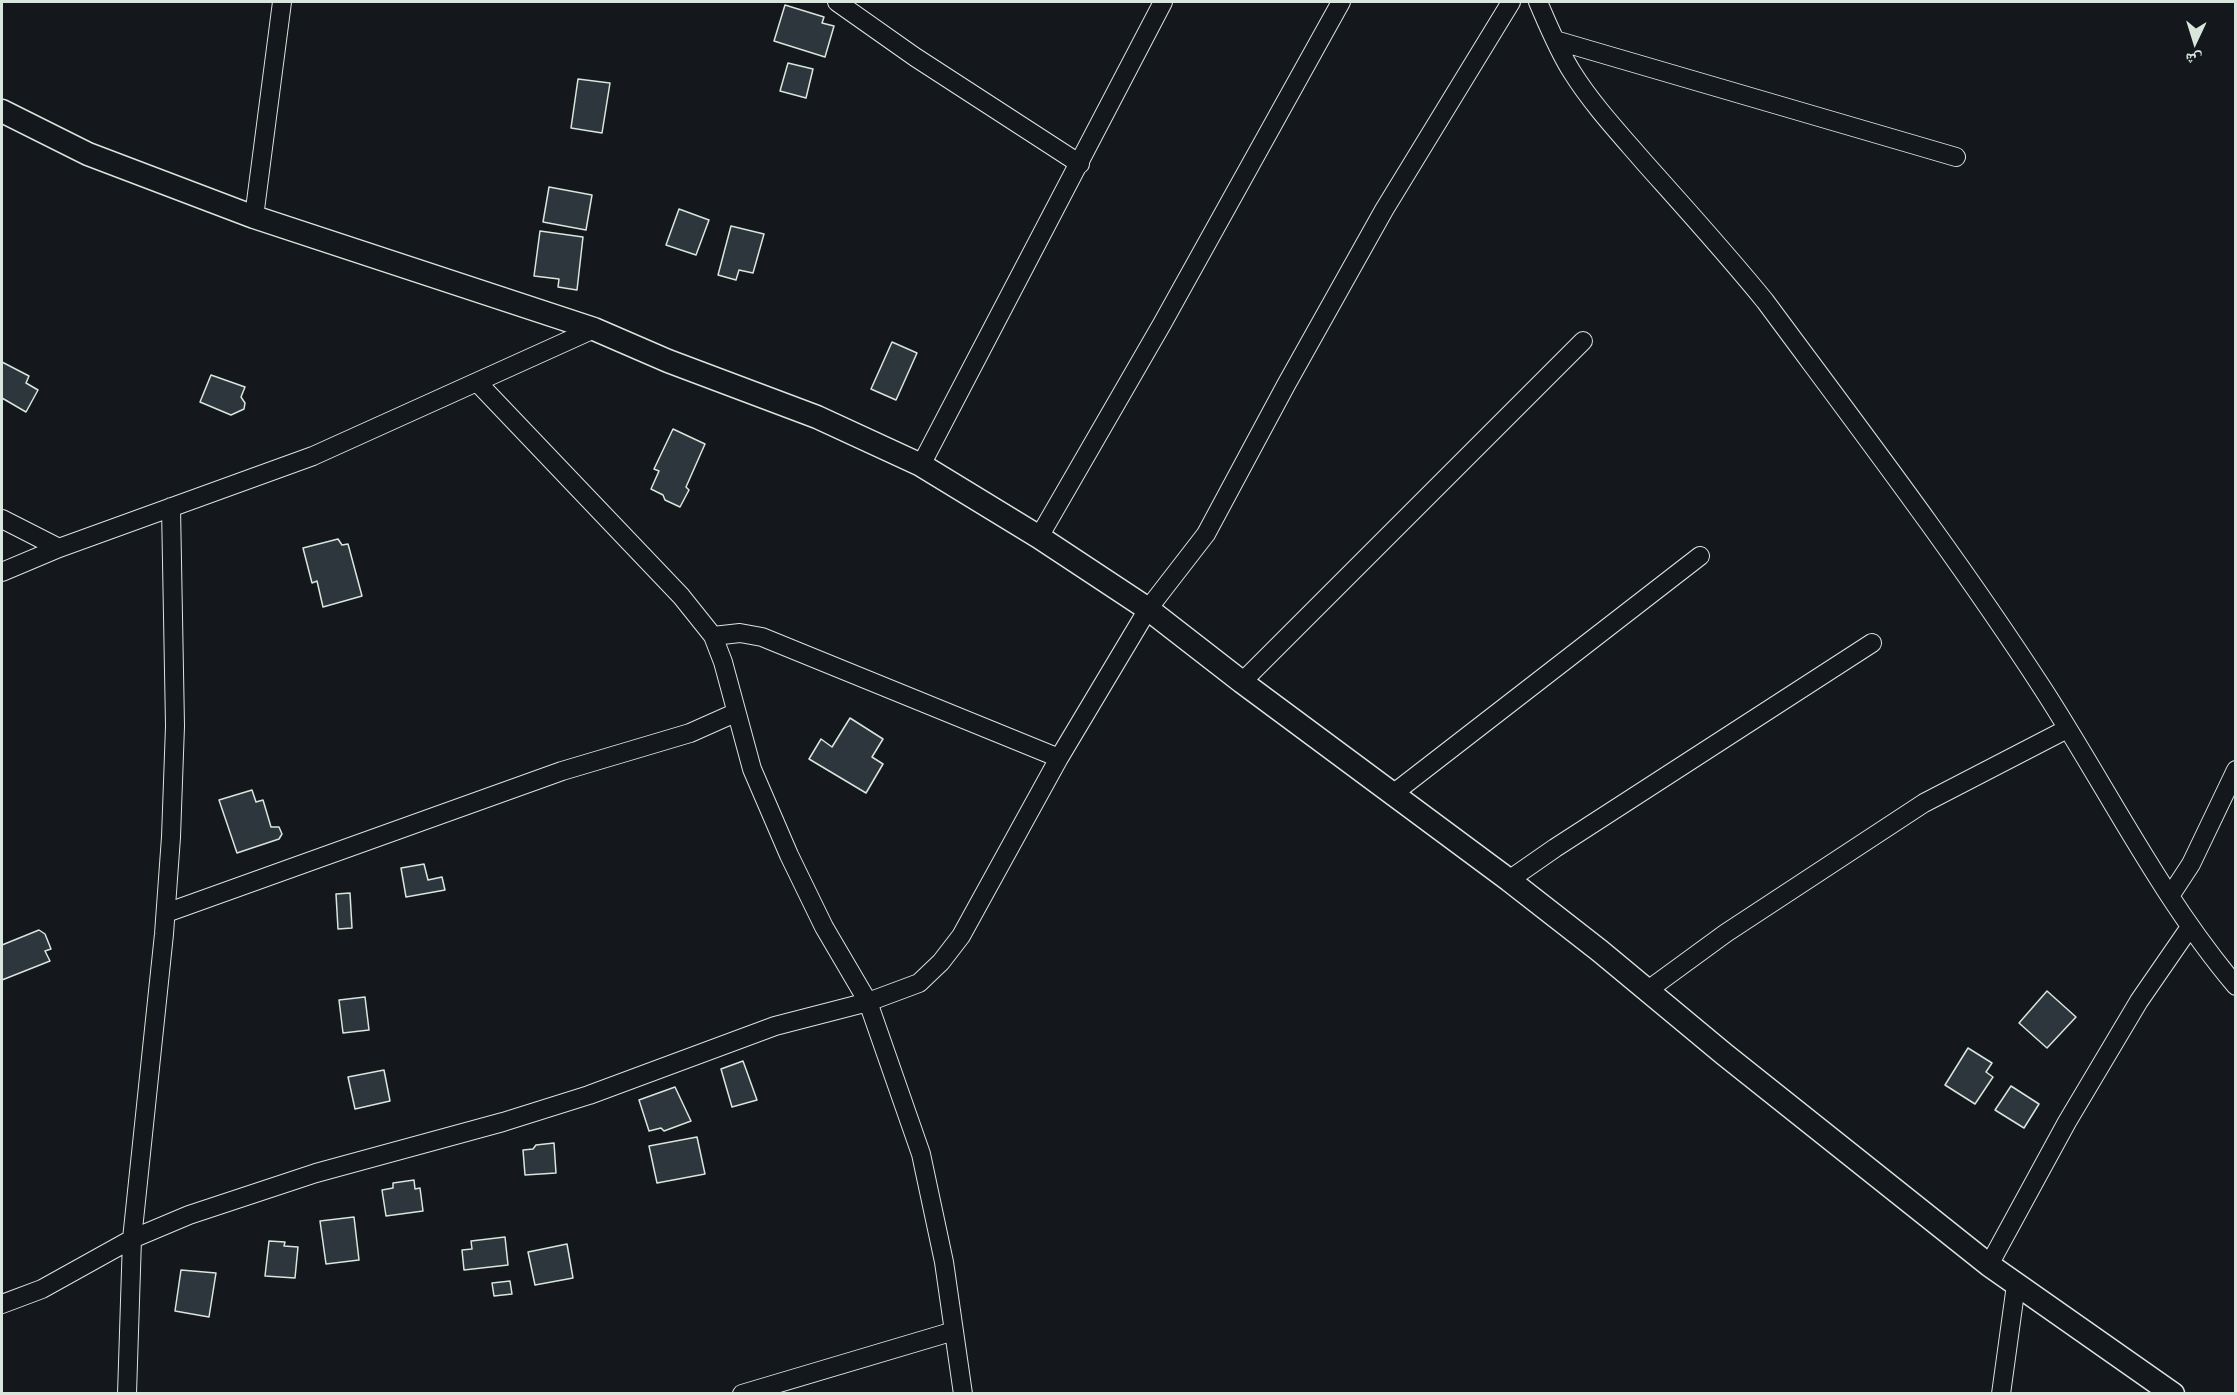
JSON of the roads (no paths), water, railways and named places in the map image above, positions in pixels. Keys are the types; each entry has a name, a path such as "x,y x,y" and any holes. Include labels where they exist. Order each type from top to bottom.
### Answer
{"street":[{"path":"254,217 282,2"},
{"path":"837,2 915,57 1080,164"},
{"path":"921,465 1163,2"},
{"path":"1038,537 1162,324 1341,2"},
{"path":"2,1304 42,1289 132,1239 189,1215 306,1176 514,1119 599,1091 775,1026 868,1002 919,983 941,962 960,936 1059,758 1148,609 1206,534 1384,210 1511,2"},
{"path":"1538,2 1555,40 1589,96 1765,301 1986,606 2067,729 2190,927 2235,986"},
{"path":"1555,40 1956,157"},
{"path":"2,111 88,154 254,217 594,329 668,361 816,417 921,465 1038,537 1148,609 1242,682 1509,880 1989,1265 2173,1394"},
{"path":"2,572 59,548 313,456 594,329"},
{"path":"1242,682 1582,341"},
{"path":"477,382 681,596 713,636 723,662 752,770 789,855 824,927 868,1002 921,1154 944,1262 963,1394"},
{"path":"127,1394 132,1239 166,914 175,726 171,507"},
{"path":"2,519 59,548"},
{"path":"1394,794 1700,556"},
{"path":"713,636 740,633 762,637 1059,758"},
{"path":"1509,880 1872,643"},
{"path":"166,914 562,771 690,733 735,713"},
{"path":"1648,990 1726,933 1924,803 2067,729"},
{"path":"2170,896 2191,864 2235,770"},
{"path":"1989,1265 2067,1122 2139,1001 2190,927"},
{"path":"2001,1394 2016,1285"},
{"path":"742,1394 954,1331"}]}
